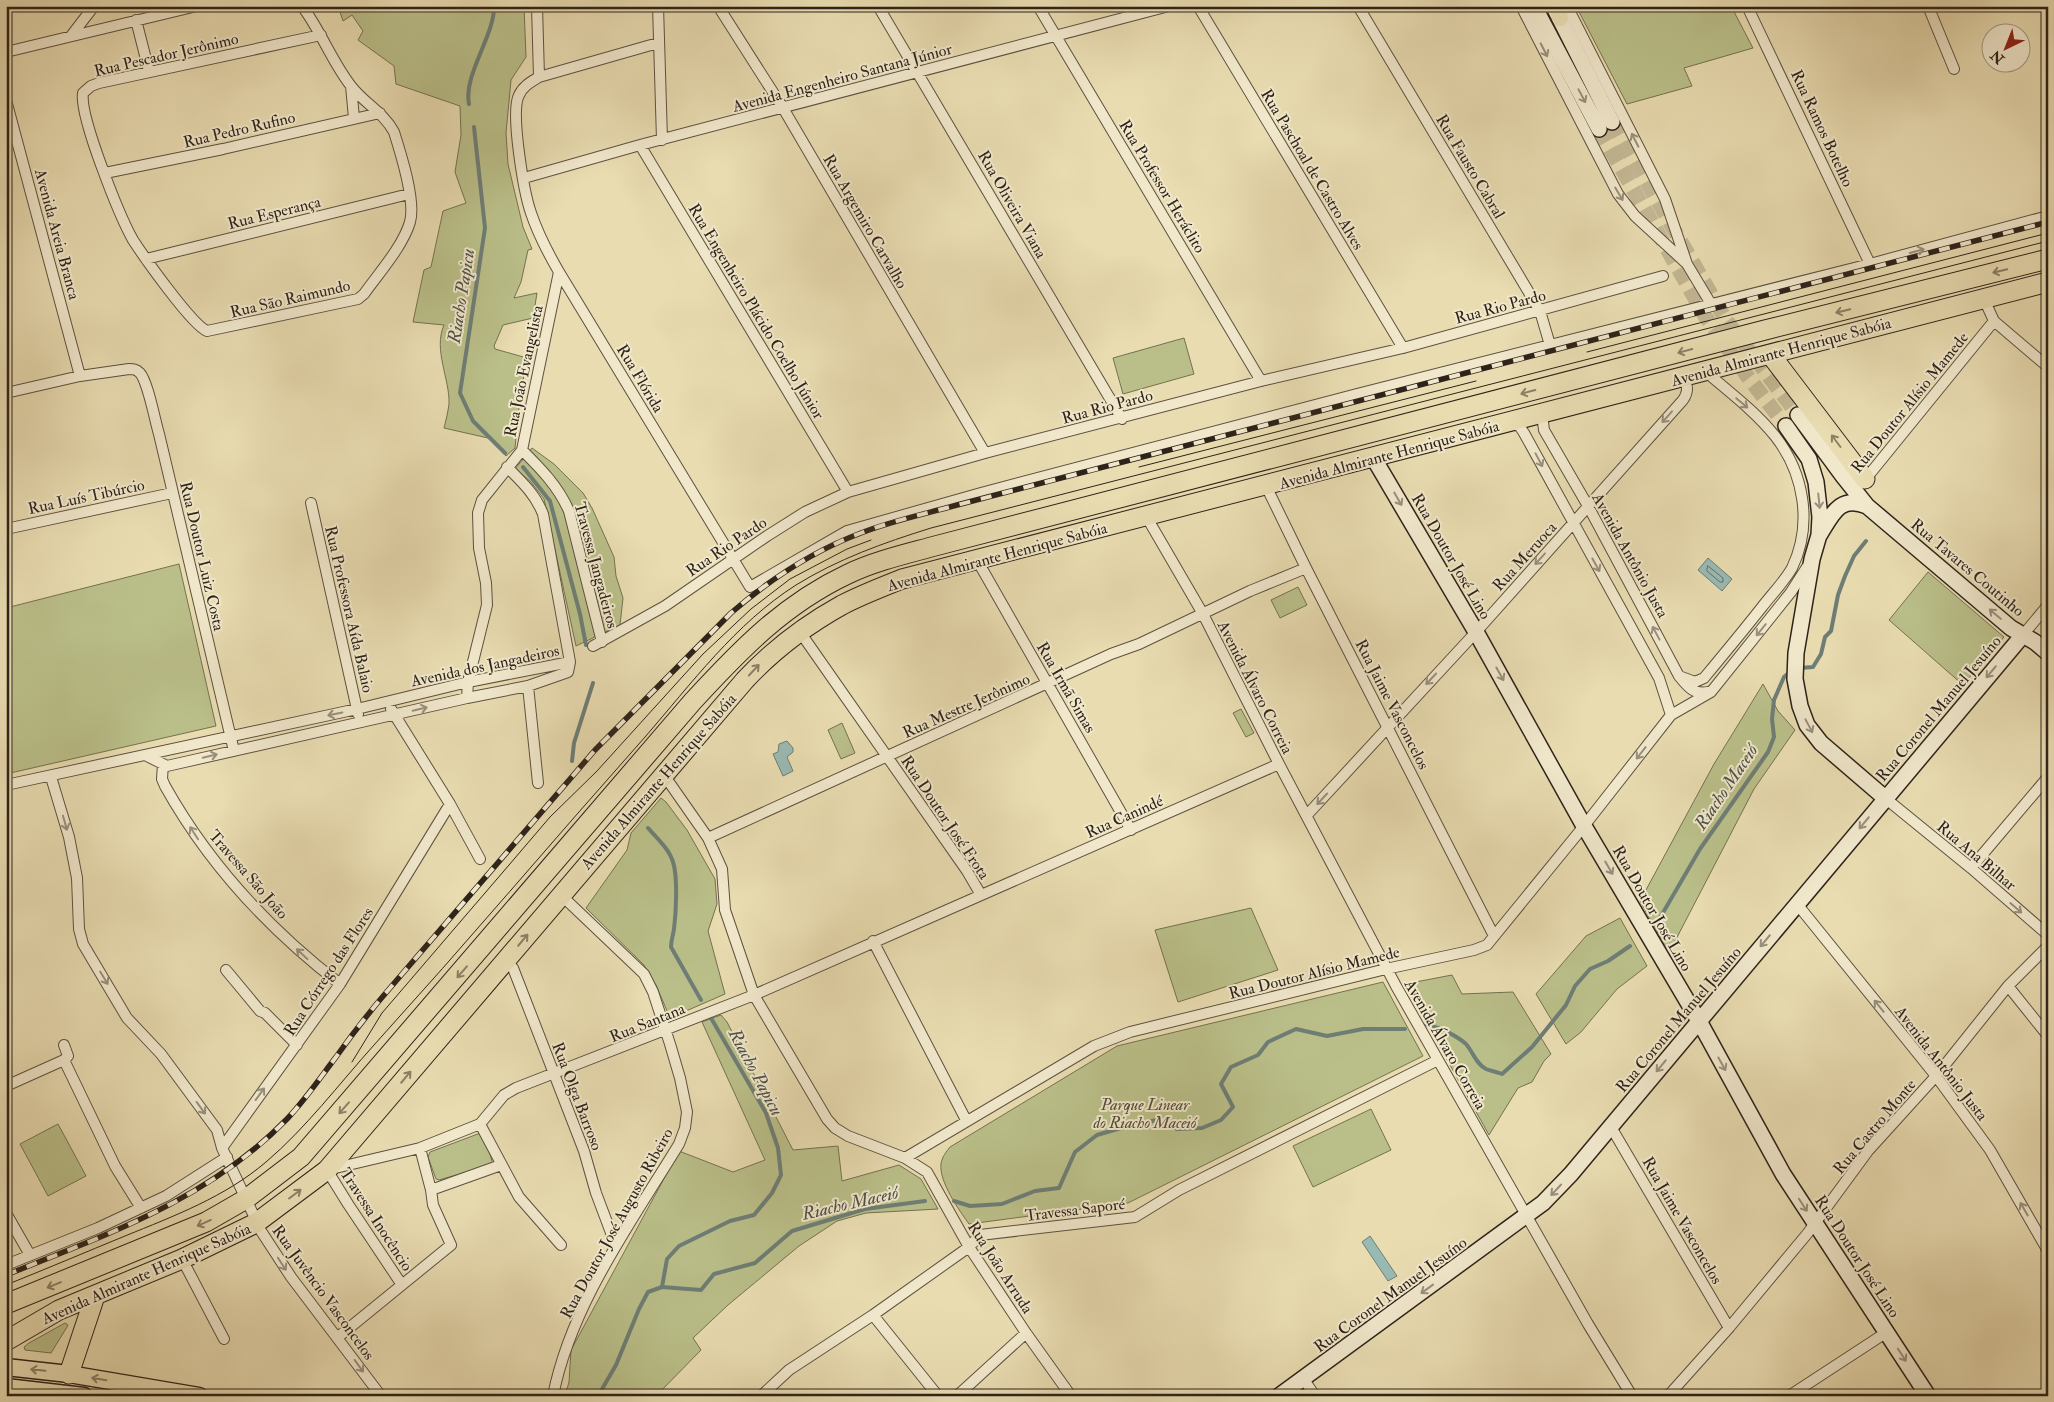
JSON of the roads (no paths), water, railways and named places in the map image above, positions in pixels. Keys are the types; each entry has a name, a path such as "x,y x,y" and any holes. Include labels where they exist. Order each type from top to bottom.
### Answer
{"highway":[{"name":"Avenida Almirante Henrique Sabóia","path":"6,1304 206,1222 246,1199 301,1157 681,714 744,647 784,613 807,596 850,573 894,558 1728,340 2048,259"},
{"name":"Avenida Almirante Henrique Sabóia","path":"6,1341 59,1310 182,1259 256,1223 327,1170 700,732 762,662 800,632 843,605 902,579 1542,414 1983,297 2048,282"},
{"path":"1770,354 1865,479"},
{"path":"681,714 700,732"},
{"path":"69,1374 95,1296"}],"main road":[{"path":"6,1367 69,1374 199,1396"},
{"path":"6,1387 84,1396"}],"street":[{"path":"71,36 94,6"},
{"path":"6,52 198,6"},
{"path":"302,6 351,86 354,118"},
{"path":"537,6 539,77 658,43"},
{"path":"658,6 662,140"},
{"name":"Rua Argemiro Carvalho","path":"718,6 783,108 985,453"},
{"name":"Rua Oliveira Viana","path":"878,6 1122,418"},
{"name":"Rua Professor Heráclito","path":"1038,6 1261,381"},
{"name":"Avenida Engenheiro Santana Júnior","path":"524,178 640,145 1169,6"},
{"name":"Rua Paschoal de Castro Alves","path":"1198,6 1403,348"},
{"name":"Rua Fausto Cabral","path":"1358,6 1540,311 1550,344"},
{"path":"1522,6 1618,194 1636,216 1686,264"},
{"path":"1534,6 1606,125 1560,9"},
{"name":"Rua Ramos Botelho","path":"1747,6 1870,264"},
{"path":"1928,6 1954,68"},
{"path":"1560,9 1665,199 1686,264 1710,304"},
{"path":"136,20 149,71"},
{"name":"Rua Pescador Jerônimo","path":"207,331 196,323 146,259 123,221 86,118 83,106 83,93 91,86 99,83 321,35"},
{"name":"Rua Flórida","path":"539,77 526,85 518,96 516,123 530,211 542,241 750,586 847,531 981,493 1550,344"},
{"name":"Rua São Raimundo","path":"207,331 358,299 364,294 406,233 412,208 394,132 388,121 351,86"},
{"name":"Avenida Areia Branca","path":"6,100 80,376"},
{"name":"Rua Pedro Rufino","path":"105,173 223,149 380,113"},
{"name":"Rua Engenheiro Plácido Coelho Júnior","path":"640,145 848,492"},
{"name":"Rua Esperança","path":"146,259 409,194"},
{"path":"1550,344 1870,264 2048,216"},
{"path":"1662,241 1673,245 1678,236"},
{"name":"Rua João Evangelista","path":"467,698 468,682 486,605 486,583 479,548 478,513 482,500 521,451 559,272"},
{"name":"Rua Rio Pardo","path":"598,644 665,606 805,512 848,492 985,453 1261,381 1403,348 1663,276"},
{"path":"1983,297 1994,321 2048,367"},
{"name":"Rua Doutor Alísio Mamede","path":"1867,506 1860,490 1865,479 1994,321"},
{"name":"Rua Doutor Luiz Costa","path":"80,376 129,369 137,370 146,384 234,751"},
{"path":"1680,676 1695,682 1704,678 1785,578 1799,549 1804,526 1804,505 1800,483 1794,466 1784,449 1765,424 1705,371"},
{"path":"6,393 80,376"},
{"name":"Rua Meruoca","path":"1307,816 1476,632 1686,395 1687,383 1682,377"},
{"name":"Avenida Antônio Justa","path":"1542,414 1541,422 1544,430 1588,506 1680,676 1695,692 1700,694 1711,692"},
{"name":"Rua Tavares Coutinho","path":"1798,415 1867,506 2011,628 2048,653"},
{"path":"1511,422 1520,427 1524,433 1659,678 1671,714"},
{"path":"1786,426 1809,459 1816,482 1820,517 1819,534 1812,558 1808,595 1796,653 1795,680 1800,706 1807,725 1821,744 1885,798"},
{"name":"Travessa Jangadeiros","path":"521,451 544,472 561,494 569,511 598,644"},
{"name":"Rua Doutor José Lino","path":"1373,457 1476,632 1584,826 1698,1021 1783,1174 1928,1396"},
{"path":"509,465 537,500 543,514 572,655"},
{"name":"Rua Jaime Vasconcelos","path":"1266,486 1494,936"},
{"name":"Rua Luís Tibúrcio","path":"6,528 172,492"},
{"path":"1819,534 1840,505 1849,501 1867,506"},
{"name":"Rua Professora Aída Balaio","path":"311,503 360,723"},
{"name":"Avenida Álvaro Correia","path":"1146,516 1203,614 1386,969 1588,1324 1632,1396"},
{"name":"Rua Doutor Alísio Mamede","path":"905,1158 966,1120 1094,1046 1130,1032 1386,969 1474,950 1487,945 1584,826 1671,714 1711,692 1791,592 1812,558"},
{"name":"Rua Irmã Simas","path":"977,560 1131,830"},
{"name":"Rua Mestre Jerônimo","path":"708,838 1111,654 1139,644 1250,591 1306,568"},
{"name":"Rua Coronel Manuel Jesuíno","path":"1279,1396 1543,1204 1611,1127 2048,605"},
{"name":"Rua Doutor José Frota","path":"800,632 967,871 981,896"},
{"name":"Avenida dos Jangadeiros","path":"6,785 357,709 572,655 570,670 565,675 528,686 167,766 163,764"},
{"path":"528,686 538,783"},
{"path":"386,702 450,804 480,859"},
{"path":"145,755 163,764"},
{"name":"Travessa São João","path":"163,764 162,779 165,786 200,842 236,886 286,939 340,984"},
{"name":"Rua Canindé","path":"981,896 1029,872 1131,830 1279,764"},
{"path":"664,775 708,838 722,868 725,910 754,995 827,1119 835,1128 868,1145 905,1158"},
{"name":"Rua Juvêncio Vasconcelos","path":"51,776 69,837 77,878 79,929 83,944 128,1018 161,1054 217,1130 224,1152 256,1223 291,1277 381,1396"},
{"path":"1971,868 2048,777"},
{"name":"Rua Ana Bilhar","path":"1885,798 1971,868 2048,935"},
{"name":"Rua Córrego das Flores","path":"224,1152 260,1093 297,1046 340,984 450,804"},
{"name":"Rua Doutor José Augusto Ribeiro","path":"553,1396 563,1352 594,1286 678,1144 686,1128 687,1112 680,1078 653,992 644,974 561,895"},
{"name":"Rua Santana","path":"327,1170 420,1148 480,1124 504,1095 553,1073 754,995 873,941 981,896"},
{"name":"Avenida Antônio Justa","path":"1797,904 1936,1076 1990,1150 2048,1251"},
{"path":"873,941 966,1120"},
{"name":"Rua Castro Monte","path":"1668,1396 1729,1328 1814,1224 1868,1151 1936,1076 2008,986 2048,946"},
{"name":"Rua Olga Barroso","path":"505,960 513,968 584,1150 596,1193 616,1246"},
{"path":"226,970 260,1011 265,1013 297,1046"},
{"path":"2008,986 2048,1036"},
{"path":"6,1086 64,1060 68,1056 64,1046"},
{"path":"64,1060 115,1166 142,1208"},
{"name":"Travessa Saporé","path":"761,1396 789,1370 873,1315 969,1247 980,1235 1135,1216 1179,1190 1438,1060"},
{"path":"480,1124 519,1197 561,1245"},
{"name":"Rua Jaime Vasconcelos","path":"1611,1127 1729,1328"},
{"path":"338,1337 452,1245 433,1205 420,1148"},
{"path":"6,1264 98,1228 166,1196 224,1152"},
{"name":"Rua João Arruda","path":"905,1158 927,1172 969,1247 1026,1333 1071,1396"},
{"path":"431,1190 501,1165"},
{"name":"Travessa Inocêncio","path":"327,1170 402,1285"},
{"path":"6,1213 30,1254"},
{"path":"182,1259 224,1339"},
{"path":"873,1315 938,1396"},
{"path":"1789,1396 1887,1332"},
{"path":"956,1396 1026,1333"},
{"path":"1303,1378 1315,1396"}],"water":[{"path":"1708,558 1732,579 1722,591 1698,570"},
{"path":"787,741 793,748 793,752 787,757 793,771 783,776 773,754 778,752 779,744"},
{"path":"1370,1236 1397,1276 1388,1281 1362,1242"}],"waterway":[{"name":"Riacho Papicu","path":"469,104 468,93 471,81 490,29 494,6"},
{"name":"Riacho Papicu","path":"474,127 485,228 460,393 473,421 505,453"},
{"name":"Riacho Papicu","path":"523,467 550,501 580,614 586,645"},
{"name":"Riacho Maceió","path":"1800,668 1813,667 1821,654 1825,637 1831,631 1838,595 1845,576 1854,556 1866,541"},
{"name":"Riacho Maceió","path":"1657,923 1700,849 1768,752 1774,737 1772,719 1774,700 1784,677 1791,671"},
{"name":"Riacho Papicu","path":"572,761 574,743 593,683"},
{"name":"Riacho Papicu","path":"648,828 666,848 673,862 676,877 676,895 675,922 671,947 701,1000"},
{"name":"Riacho Maceió","path":"1426,1025 1442,1029 1458,1038 1466,1044 1483,1067 1502,1074 1532,1047 1566,1005 1575,986 1590,969 1608,961 1630,946"},
{"name":"Riacho Papicu","path":"662,1287 667,1259 679,1246 730,1221 754,1215 772,1193 781,1175 778,1148 766,1113 711,1018"},
{"name":"Riacho Maceió","path":"954,1201 970,1206 1002,1204 1035,1191 1059,1188 1075,1152 1097,1135 1135,1124 1158,1120 1177,1129 1202,1128 1221,1120 1233,1107 1221,1084 1231,1067 1258,1055 1268,1042 1296,1029 1327,1036 1363,1029 1405,1029"},
{"name":"Riacho Maceió","path":"598,1396 616,1365 648,1292 662,1287 701,1290 714,1274 755,1263 792,1231 865,1209 925,1201"}],"tunnel":[{"path":"1612,122 1726,320 1798,415"},
{"path":"1599,129 1705,316 1748,377 1786,426"}],"tram line":[{"path":"1587,352 2048,233"},
{"path":"6,1285 198,1205 234,1186 281,1149 442,969 715,655 774,600 828,567 878,546 931,528 2048,241"},
{"path":"1139,467 1476,381"},
{"path":"352,1062 382,1013 550,817 597,771 703,654 751,609 790,579 847,549 871,540"}],"railway":[{"path":"6,1275 82,1245 155,1212 224,1172 256,1147 294,1112 383,996 595,750 731,613 792,567 826,548 872,529 908,518 2048,222"}],"park label":[{"name":"Parque Linear do Riacho Maceió","path":"1145,1113"}]}
